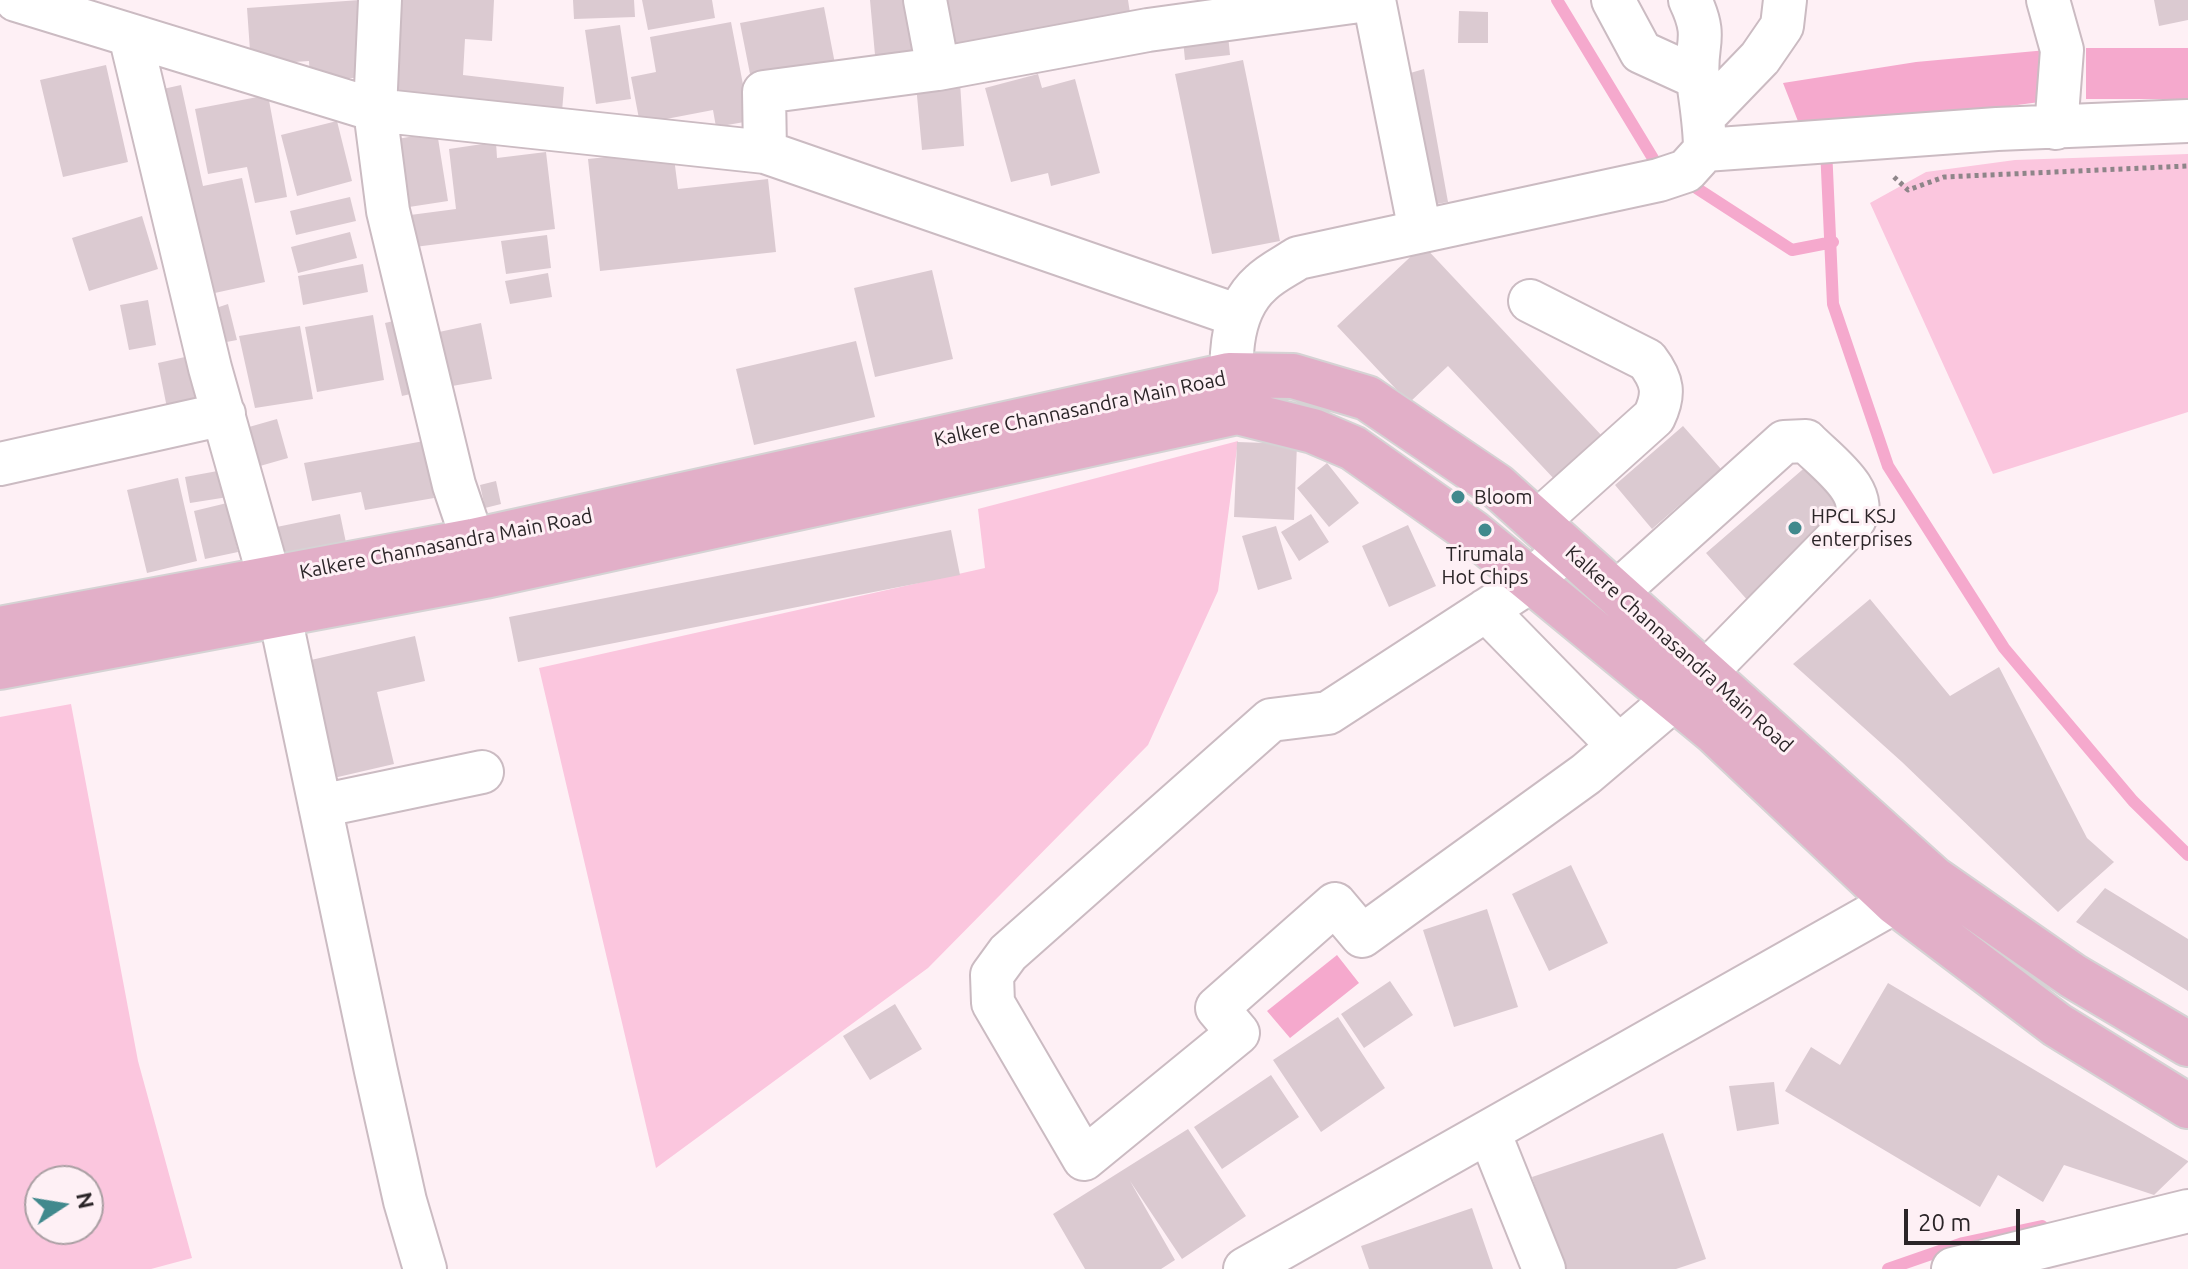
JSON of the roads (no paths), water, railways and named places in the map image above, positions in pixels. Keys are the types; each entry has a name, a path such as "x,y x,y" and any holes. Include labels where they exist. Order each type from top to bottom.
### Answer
{"main road":[{"name":"Kalkere Channasandra Main Road","path":"0,629 485,576 1233,394 1293,376 1367,398 1497,486 1616,593 1690,685 1934,879 2073,976 2188,1044"},
{"name":"Kalkere Channasandra Main Road","path":"0,667 274,598 473,541 1233,394"},
{"path":"1233,394 1353,448 1472,532 1531,581 1690,685 1715,732 1896,903 2057,1025 2188,1106"}],"street":[{"path":"16,0 375,110 765,152 1239,316"},
{"path":"380,0 375,110 388,211 454,485 473,541"},
{"path":"925,0 938,69"},
{"path":"765,152 764,92 938,69 1148,30 1367,0"},
{"path":"1374,0 1420,231"},
{"path":"1613,0 1691,139"},
{"path":"1690,0 1702,26 1691,139"},
{"path":"1691,139 1775,37 1782,26 1785,0"},
{"path":"2048,0 2062,50 2059,112"},
{"path":"130,35 224,414 274,598 405,1201 425,1269"},
{"path":"1233,394 1239,316 1259,283 1298,258 1420,231 1691,139 2059,112 2188,121"},
{"path":"1530,301 1647,360 1659,375 1663,397 1654,417 1552,535 1531,581 1328,713 1271,720 1008,953 992,975 993,1003 1084,1159 1238,1033 1217,1008 1335,904 1362,936 1586,774 1690,685 1857,517 1860,503 1857,495 1806,441 1791,440 1778,445 1616,593"},
{"path":"0,464 224,414"},
{"path":"1486,610 1618,745"},
{"path":"320,806 482,772"},
{"path":"1245,1269 1934,879"},
{"path":"1489,1132 1544,1269"},
{"path":"1953,1269 2188,1211"}],"waterway":[{"path":"1557,0 1654,160 1665,168"},
{"path":"1826,148 1833,304 1888,466 2004,648 2133,801 2188,855"},
{"path":"1684,180 1792,250 1833,242"},
{"path":"1888,1269 1963,1243 2042,1226"}],"place":[{"name":"Bloom","path":"1458,497"},
{"name":"HPCL KSJ enterprises","path":"1795,528"},
{"name":"Tirumala Hot Chips","path":"1485,530"}]}
